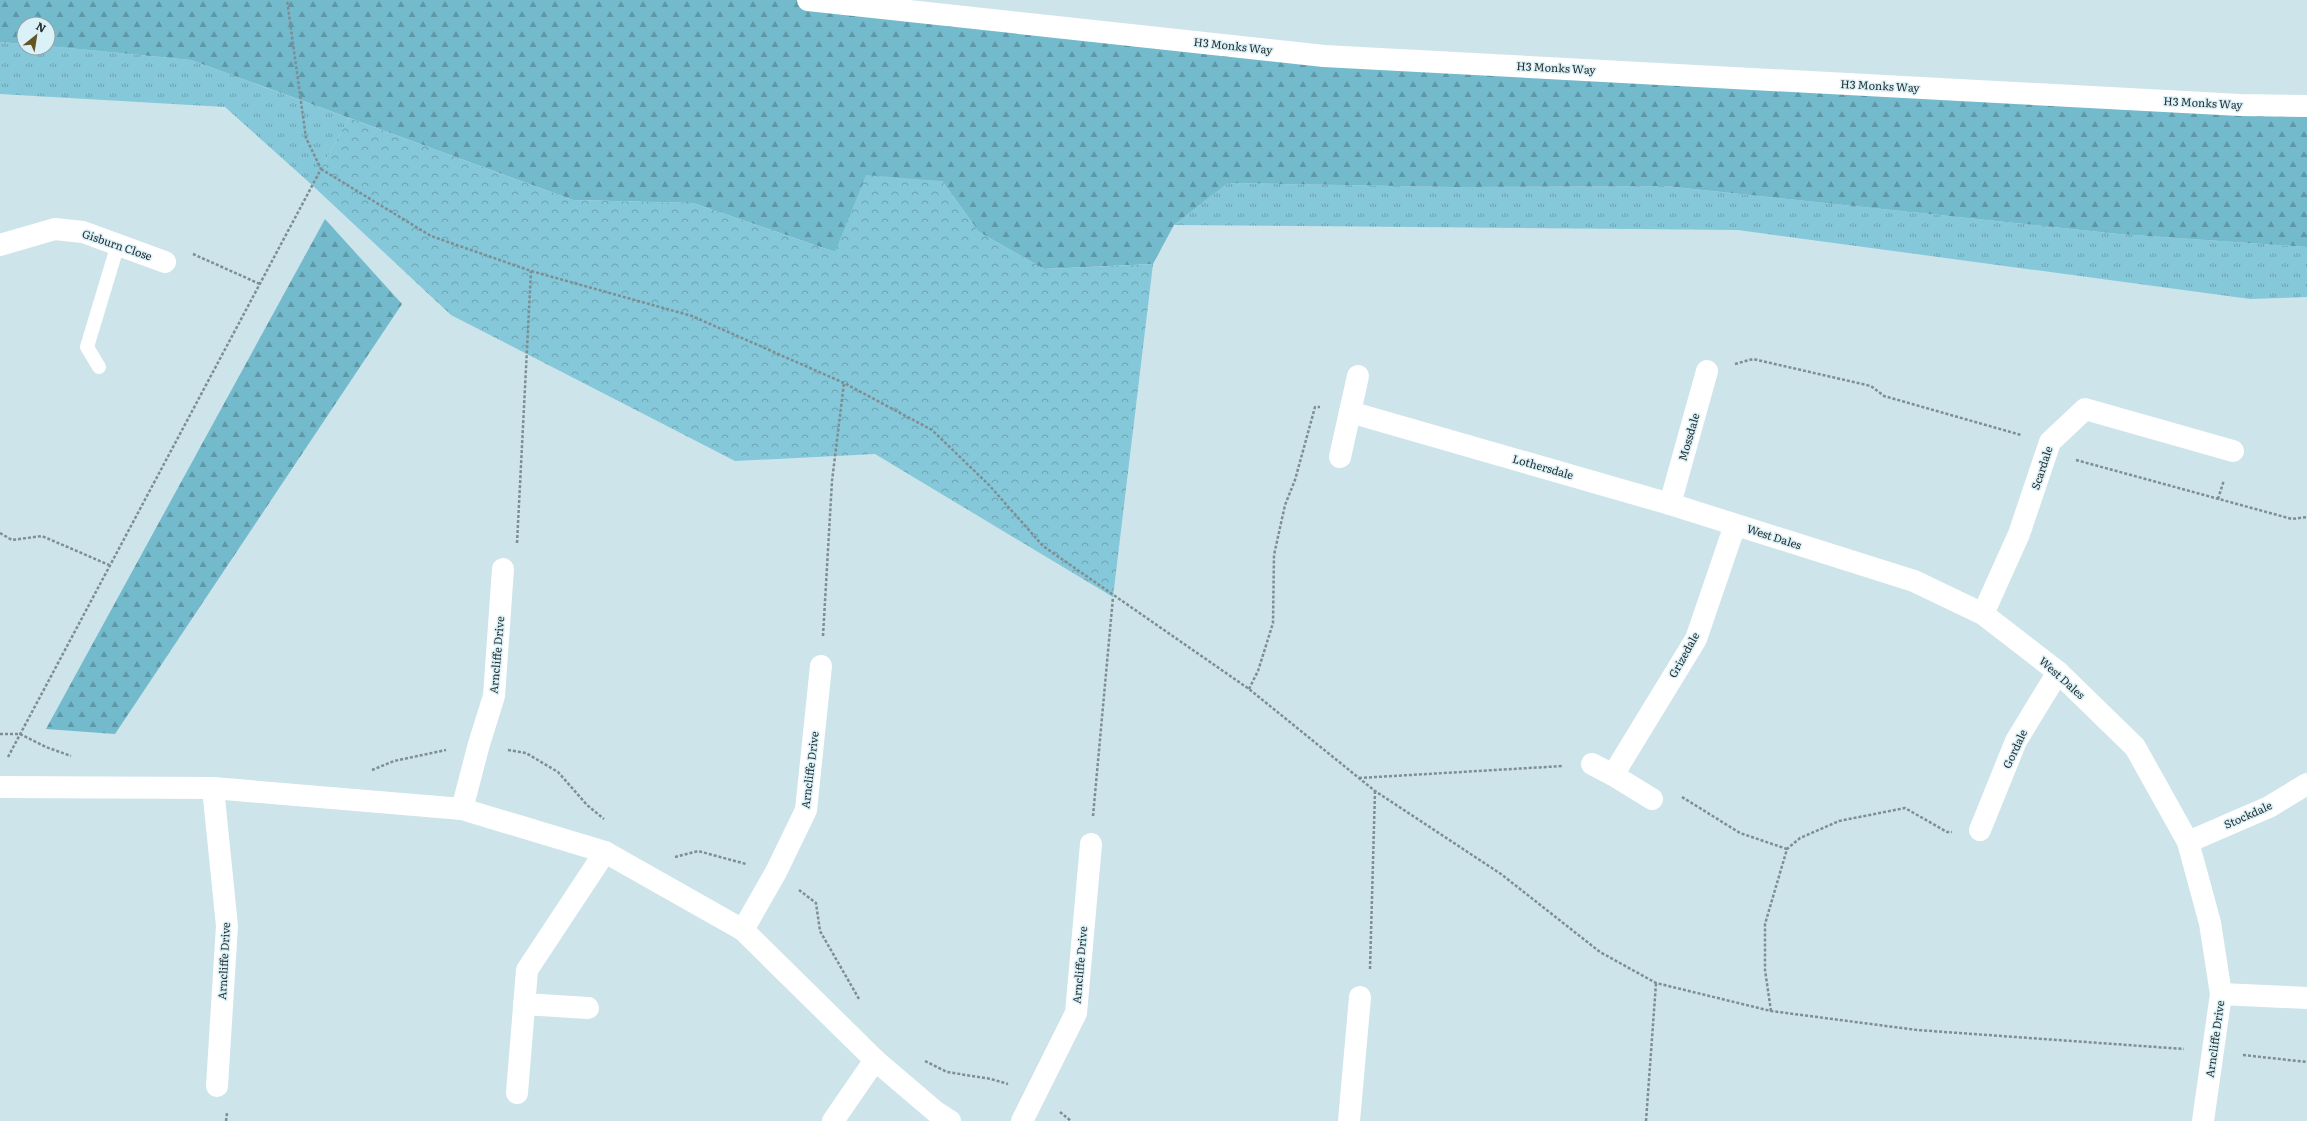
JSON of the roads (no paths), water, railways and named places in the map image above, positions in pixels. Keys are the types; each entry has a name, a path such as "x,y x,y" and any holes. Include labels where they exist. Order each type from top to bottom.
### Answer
{"street":[{"name":"H3 Monks Way","path":"808,0 1324,56 2224,105 2307,106"},
{"name":"Gisburn Close","path":"0,245 55,229 83,232 165,262"},
{"name":"Mossdale","path":"1670,504 1707,371"},
{"path":"1340,457 1358,376"},
{"name":"Scardale","path":"1983,614 2019,534 2049,447 2085,409 2233,451"},
{"name":"Lothersdale","path":"1350,412 1670,504 1735,525"},
{"name":"West Dales","path":"1735,525 1914,582 1983,614 2058,672 2135,747 2188,842 2210,923 2221,994"},
{"name":"Grizedale","path":"1613,775 1696,639 1735,525"},
{"name":"Arncliffe Drive","path":"462,809 479,744 494,696 504,569"},
{"name":"Arncliffe Drive","path":"743,930 776,872 806,810 821,666"},
{"name":"Gordale","path":"1980,830 2016,741 2058,672"},
{"path":"1592,764 1613,775 1652,800"},
{"name":"Stockdale","path":"2188,842 2269,807 2307,784"},
{"path":"0,787 212,788 462,809 605,852 743,930 876,1060 936,1112 950,1121"},
{"name":"Arncliffe Drive","path":"212,788 227,926 217,1086"},
{"name":"Arncliffe Drive","path":"1022,1121 1076,1013 1091,844"},
{"path":"517,1093 528,970 605,852"},
{"name":"Arncliffe Drive","path":"2203,1121 2214,1052 2221,994 2307,998"},
{"path":"1350,1121 1360,997"},
{"path":"524,1004 588,1008"},
{"path":"833,1121 876,1060"}],"lane":[{"path":"99,367 87,347 118,244"}]}
